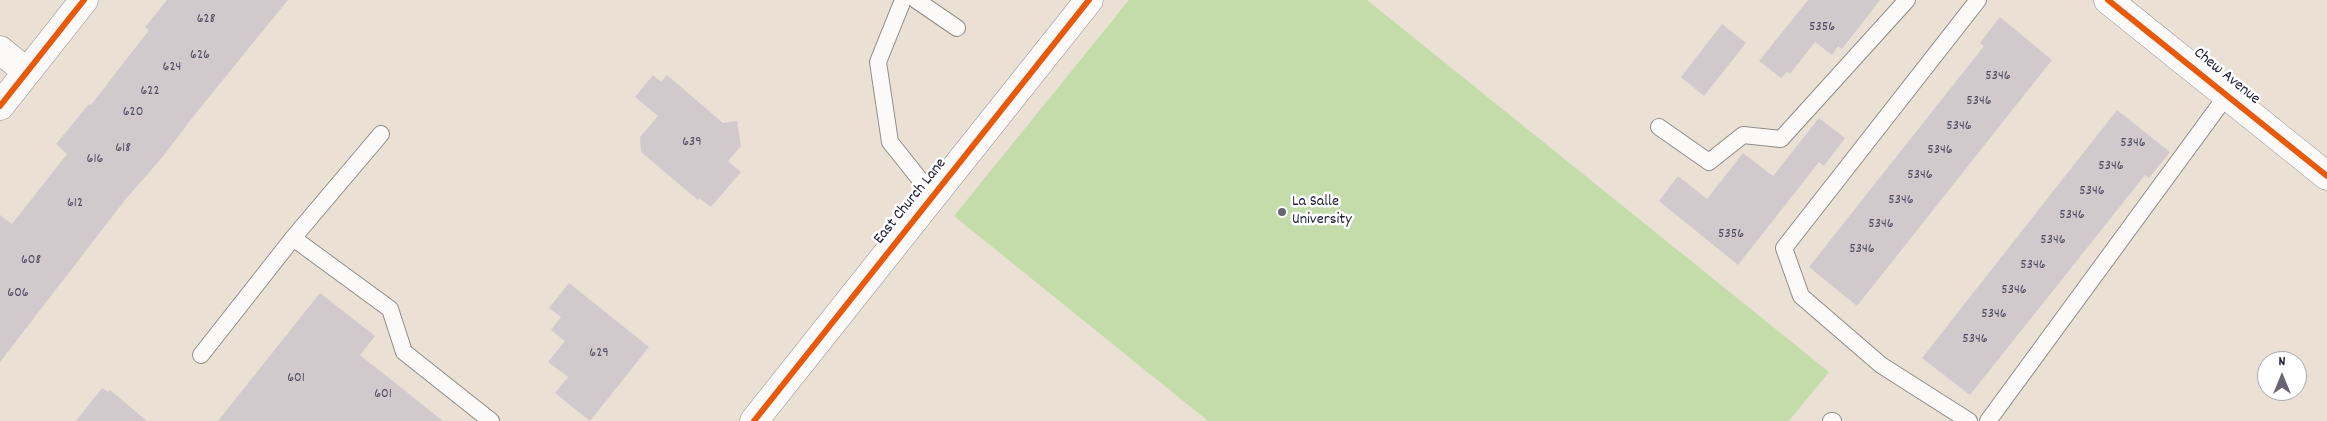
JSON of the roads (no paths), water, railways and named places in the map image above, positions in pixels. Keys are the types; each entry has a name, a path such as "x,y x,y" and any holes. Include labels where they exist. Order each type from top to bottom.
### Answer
{"street":[{"path":"0,106 84,0"},
{"name":"East Church Lane","path":"754,421 1089,0"},
{"name":"Chew Avenue","path":"2108,0 2327,176"},
{"path":"0,50 27,72"}],"lane":[{"path":"903,0 878,62 890,142 933,196"},
{"path":"916,0 957,28"},
{"path":"1659,127 1709,162 1743,135 1781,139 1907,0"},
{"path":"1969,421 1881,365 1801,296 1784,248 1978,0"},
{"path":"1988,421 2227,96"},
{"path":"201,355 292,238 381,134"},
{"path":"292,238 390,309 404,352 491,421"}],"place":[{"name":"La Salle University","path":"1282,212"}]}
